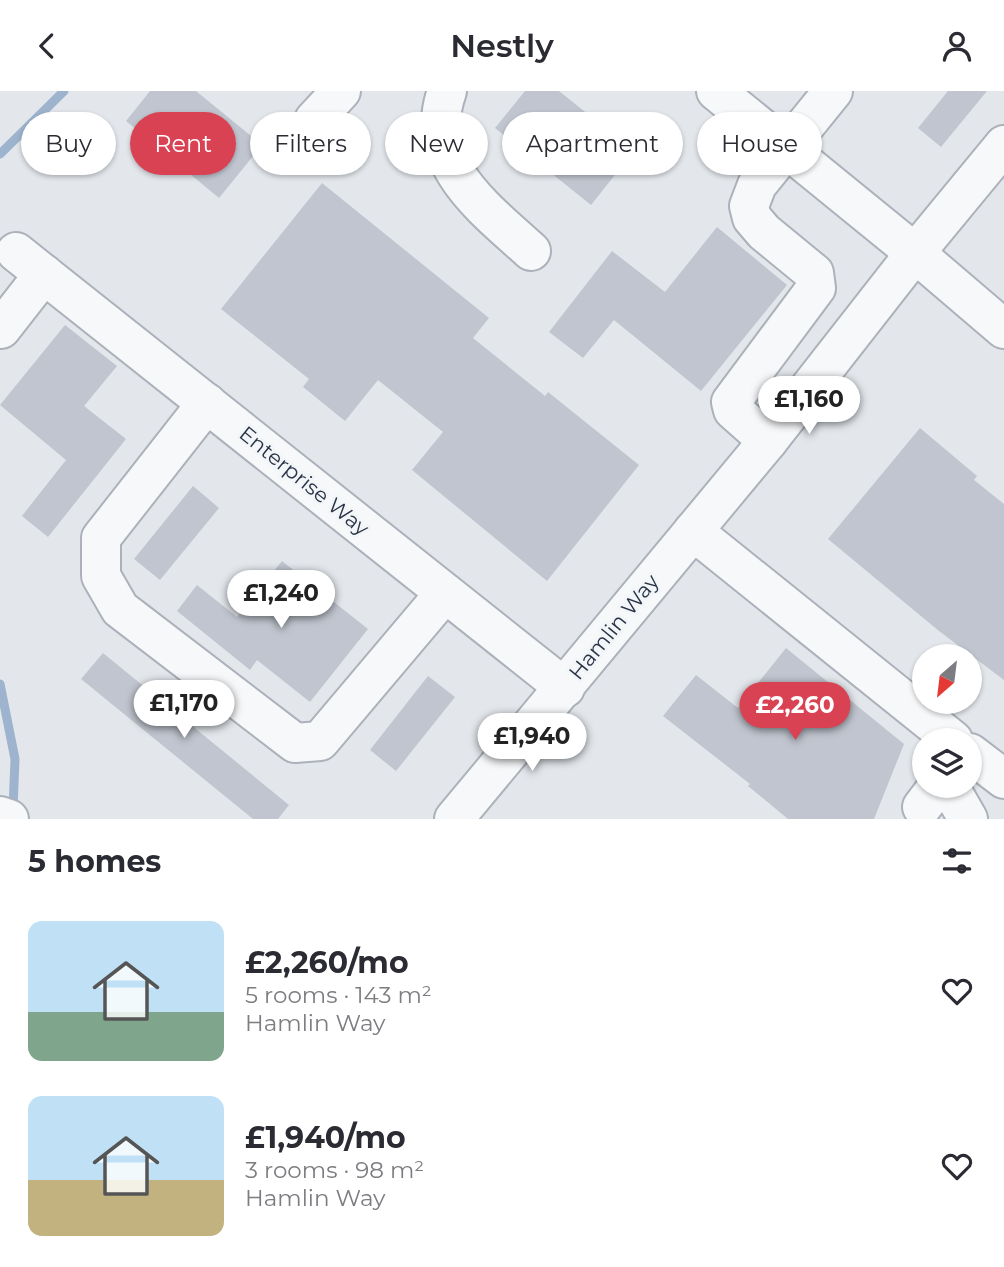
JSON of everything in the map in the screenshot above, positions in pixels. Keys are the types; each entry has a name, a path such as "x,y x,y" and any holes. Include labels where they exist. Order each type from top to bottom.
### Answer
{"street":[{"path":"321,112 341,91"},
{"path":"447,91 441,117 442,137 447,157 459,180 475,200 531,251"},
{"path":"716,91 742,112"},
{"path":"817,112 833,91"},
{"name":"Hamlin Way","path":"454,819 768,441 915,253 1004,145"},
{"path":"766,175 757,185 749,206 752,218 764,232 814,273 816,288 731,402 733,410 768,441"},
{"path":"820,175 1004,329"},
{"name":"Enterprise Way","path":"1,329 30,263 565,688"},
{"path":"207,403 101,538 101,576 120,609 295,743 320,741 446,593"},
{"path":"693,531 938,728"},
{"path":"982,762 1004,779"},
{"path":"942,798 968,819"},
{"path":"0,815 9,819"}],"building":[{"path":"150,91 196,91 222,112 133,112"},
{"path":"525,91 559,91 585,112 508,112"},
{"path":"948,91 987,91 941,147 918,128"},
{"path":"502,119 502,134 495,128"},
{"path":"236,124 250,135 250,160 219,198 191,175 236,175"},
{"path":"554,175 615,175 591,205"},
{"path":"322,183 489,318 473,338 545,396 548,392 639,465 547,581 412,470 443,432 378,380 345,421 303,387 309,379 221,309"},
{"path":"717,227 787,285 701,391 614,320 583,358 549,332 612,251 665,292"},
{"path":"65,325 117,366 84,406 126,439 48,537 22,516 66,460 0,405"},
{"path":"920,428 977,476 974,480 1004,504 1004,680 982,663 982,644 956,644 828,539"},
{"path":"193,486 219,508 160,580 134,559"},
{"path":"282,561 368,629 310,702 257,660 250,670 177,611 197,585 237,617"},
{"path":"786,648 904,744 874,819 788,819 748,786 750,784 663,716 696,675 738,708"},
{"path":"103,653 289,805 278,819 253,819 81,679"},
{"path":"428,676 455,697 396,771 370,750"}],"waterway":[{"path":"0,154 64,91"},
{"path":"0,684 15,759 13,810"}]}
